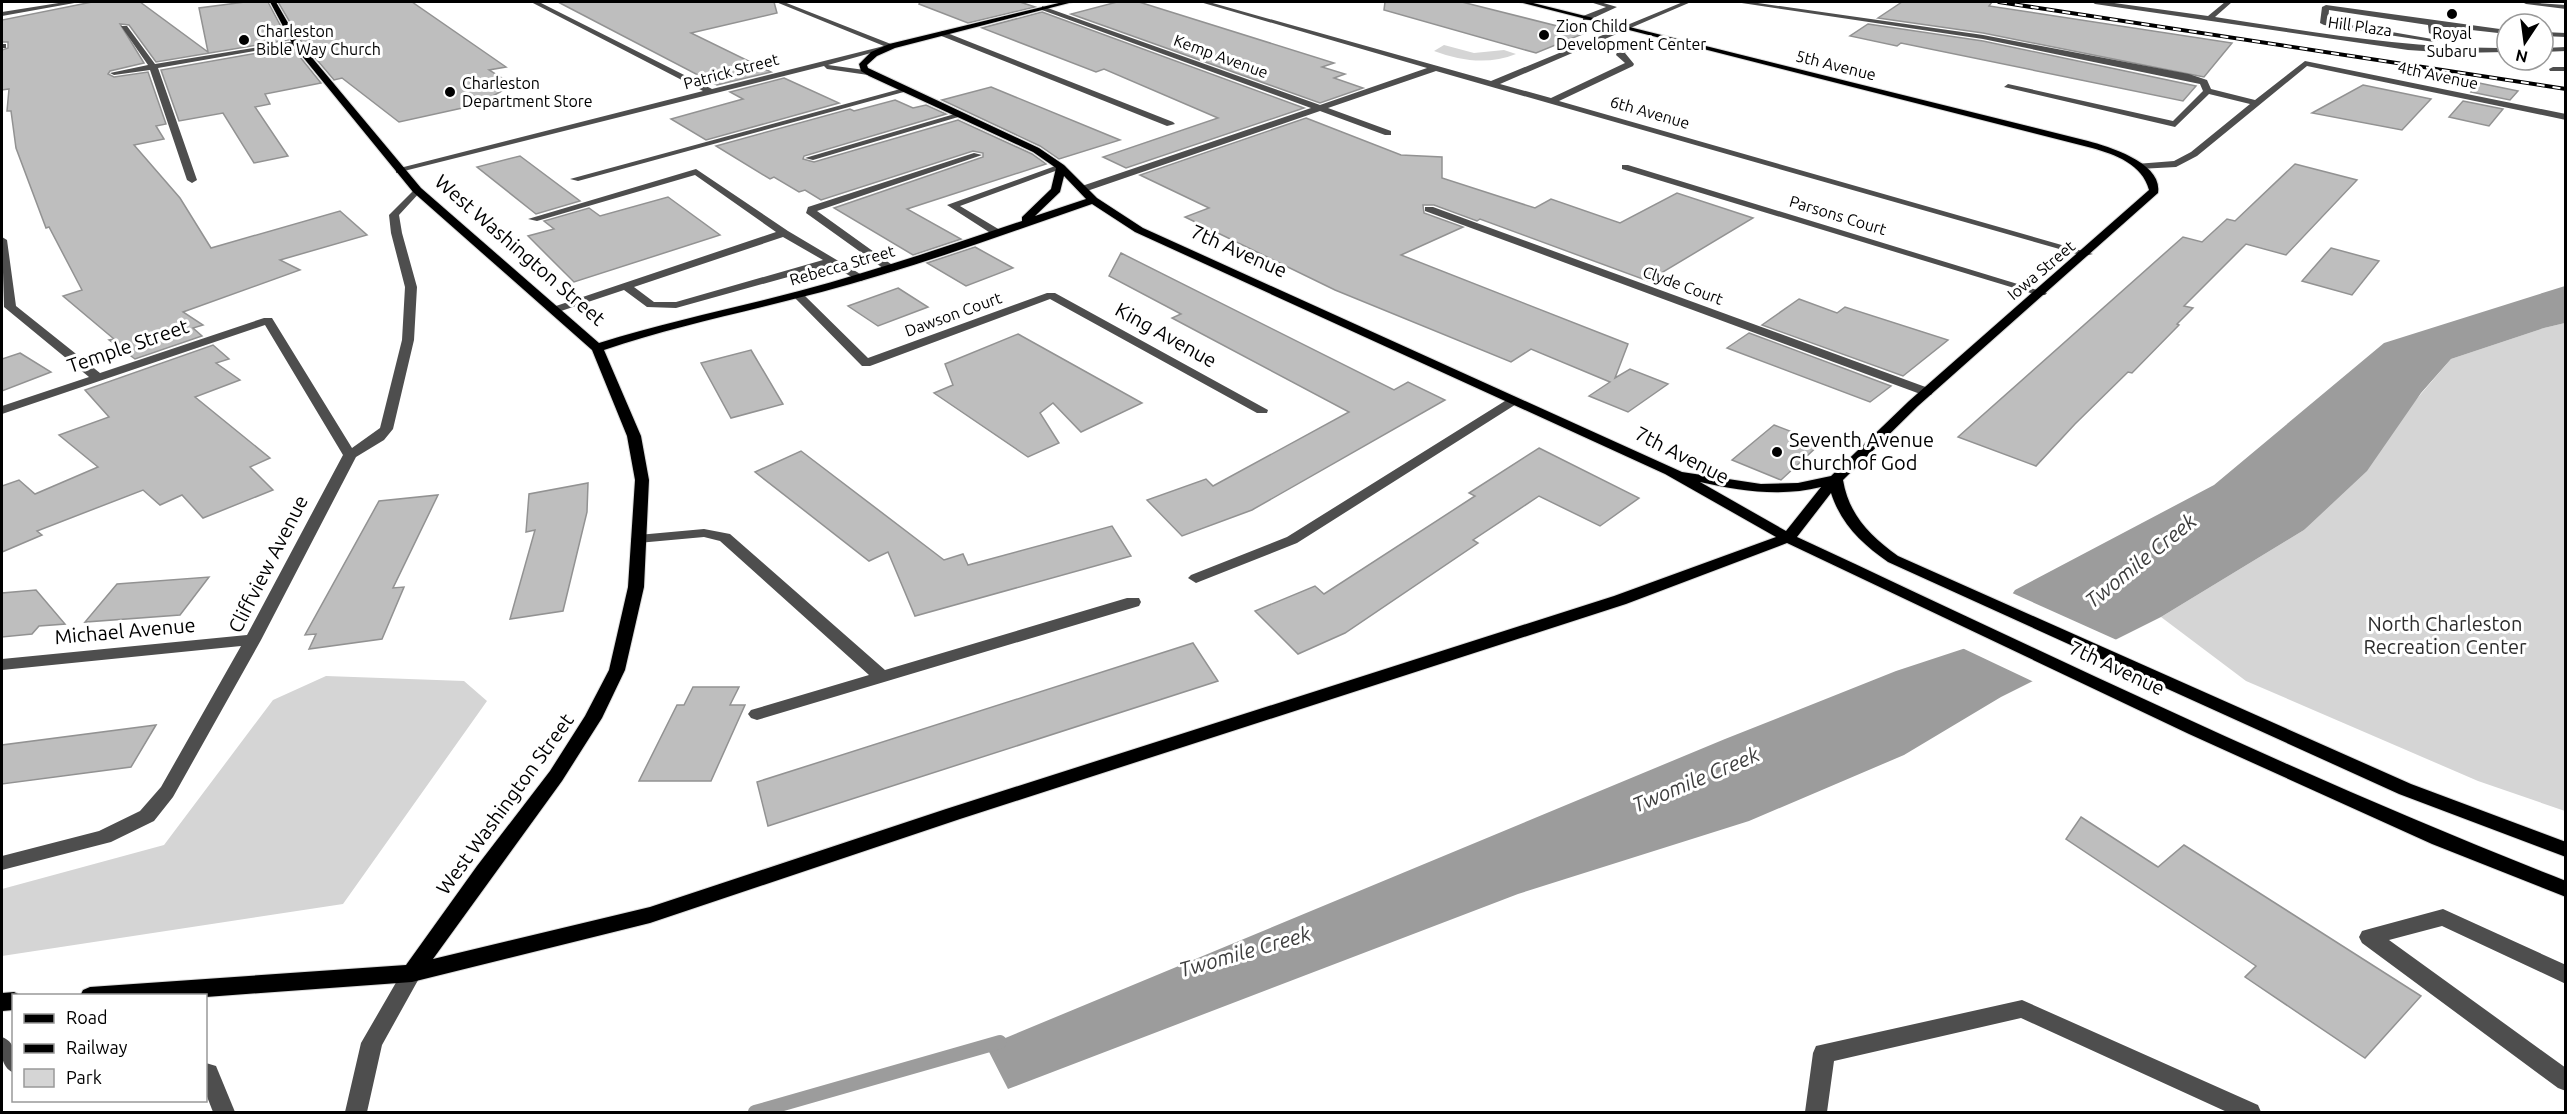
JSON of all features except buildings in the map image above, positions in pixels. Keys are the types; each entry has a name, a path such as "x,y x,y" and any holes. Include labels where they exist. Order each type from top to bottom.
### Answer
{"main road":[{"name":"West Washington Street","path":"273,2 296,43 399,171 417,190 597,348 634,436 643,487 636,588 617,670 593,718 556,776 411,973"},
{"name":"Patrick Street","path":"892,46 1070,2"},
{"name":"5th Avenue","path":"1521,2 2085,143 2121,155 2139,166"},
{"path":"872,74 864,69 863,64 874,54 892,46"},
{"name":"7th Avenue","path":"872,74 1036,150 1061,167 1094,200 1139,230 1670,471 1788,538 2195,730 2398,821 2565,889"},
{"name":"Iowa Street","path":"1788,538 1836,479 1927,392 2088,254 2154,191 2153,182 2139,166"},
{"path":"1019,224 1056,190 1061,167"},
{"name":"Rebecca Street","path":"597,348 657,328 861,278 1094,200"},
{"path":"1670,471 1763,489 1794,489 1836,479"},
{"name":"7th Avenue","path":"1836,479 1840,505 1863,535 1893,559 2405,789 2565,850"},
{"path":"118,994 411,973 650,915 964,810 1620,600 1788,538"}],"street":[{"path":"2,14 76,2"},
{"path":"534,2 711,92"},
{"path":"779,2 892,46"},
{"name":"6th Avenue","path":"1203,2 1434,69 1554,100 2088,254"},
{"path":"1586,18 1616,5 1593,2"},
{"path":"1492,84 1587,42 1688,2"},
{"path":"1738,2 1983,37 2189,77 2204,82 2207,91"},
{"name":"Hill Plaza","path":"2095,2 2408,48 2454,51 2495,50"},
{"path":"2209,19 2229,2"},
{"path":"2314,2 2326,8 2495,31"},
{"path":"2526,2 2565,7"},
{"name":"Kemp Avenue","path":"1045,8 1388,133"},
{"path":"2326,8 2324,23 2434,40 2454,51"},
{"path":"2432,23 2434,40"},
{"path":"123,27 153,66 192,180"},
{"path":"942,33 1170,124"},
{"path":"1587,42 1621,52 1644,42"},
{"path":"114,73 296,43"},
{"name":"Patrick Street","path":"399,171 892,46"},
{"path":"1554,100 1630,64 1620,56 1621,52"},
{"name":"4th Avenue","path":"2256,103 2305,63 2565,117"},
{"name":"7th Avenue","path":"785,72 828,66 872,74"},
{"path":"1083,189 1434,69"},
{"path":"2008,87 2175,124 2207,91"},
{"path":"575,179 907,90"},
{"path":"2207,91 2256,103"},
{"path":"2139,166 2164,166 2185,159 2256,103"},
{"path":"810,158 961,115"},
{"path":"891,269 811,213 812,209 977,155"},
{"name":"Parsons Court","path":"1625,166 2041,293"},
{"path":"996,232 952,205 1061,167"},
{"path":"533,219 696,172 784,233 861,278"},
{"path":"350,455 379,437 386,429 389,418 410,334 412,307 406,259 394,231 394,215 417,190"},
{"name":"Clyde Court","path":"1429,209 1927,392"},
{"path":"554,310 784,233"},
{"path":"2,240 10,307 97,376"},
{"path":"626,286 651,305 676,305 832,261"},
{"name":"Dawson Court","path":"798,295 866,363 1051,295"},
{"name":"King Avenue","path":"1051,295 1262,410"},
{"name":"Temple Street","path":"2,410 268,320 350,455"},
{"path":"1196,578 1292,540 1513,400"},
{"name":"Cliffview Avenue","path":"2,863 104,837 147,816 167,792 253,640 350,455"},
{"path":"638,538 704,533 725,537 882,677"},
{"path":"757,714 1133,602"},
{"name":"Michael Avenue","path":"2,664 253,640"},
{"path":"2565,975 2443,917 2369,937 2565,1081"},
{"path":"356,1113 372,1043 411,973"},
{"path":"1816,1113 1824,1053 2022,1009 2250,1113"},
{"path":"2,1047 12,1060"},
{"path":"207,1073 224,1113"}],"green space":[{"path":"1444,45 1474,53 1504,50 1516,54 1485,61 1454,57 1434,51"},
{"name":"North Charleston Recreation Center","path":"2565,323 2565,811 2478,781 2246,681 2161,617 2304,530 2451,359"},
{"path":"326,676 464,681 487,701 343,904 2,956 2,889 164,845 273,700"}],"water":[{"path":"2565,286 2565,323 2451,359 2421,393 2367,471 2304,530 2161,617 2001,697 1904,755 1749,821 1518,894 1008,1089 986,1046 1725,739 1896,671 1978,644 2015,590 2214,485 2384,343"}],"pier":[{"path":"2010,592 2119,641 2036,683 1960,647 1976,641"}],"waterway":[{"name":"Twomile Creek","path":"755,1112 1000,1042"}],"railway":[{"path":"1999,2 2566,89"}],"place":[{"name":"Royal Subaru","path":"2452,14"},
{"name":"Zion Child Development Center","path":"1544,35"},
{"name":"Charleston Bible Way Church","path":"244,40"},
{"name":"Charleston Department Store","path":"450,92"},
{"name":"Seventh Avenue Church of God","path":"1777,452"}]}
